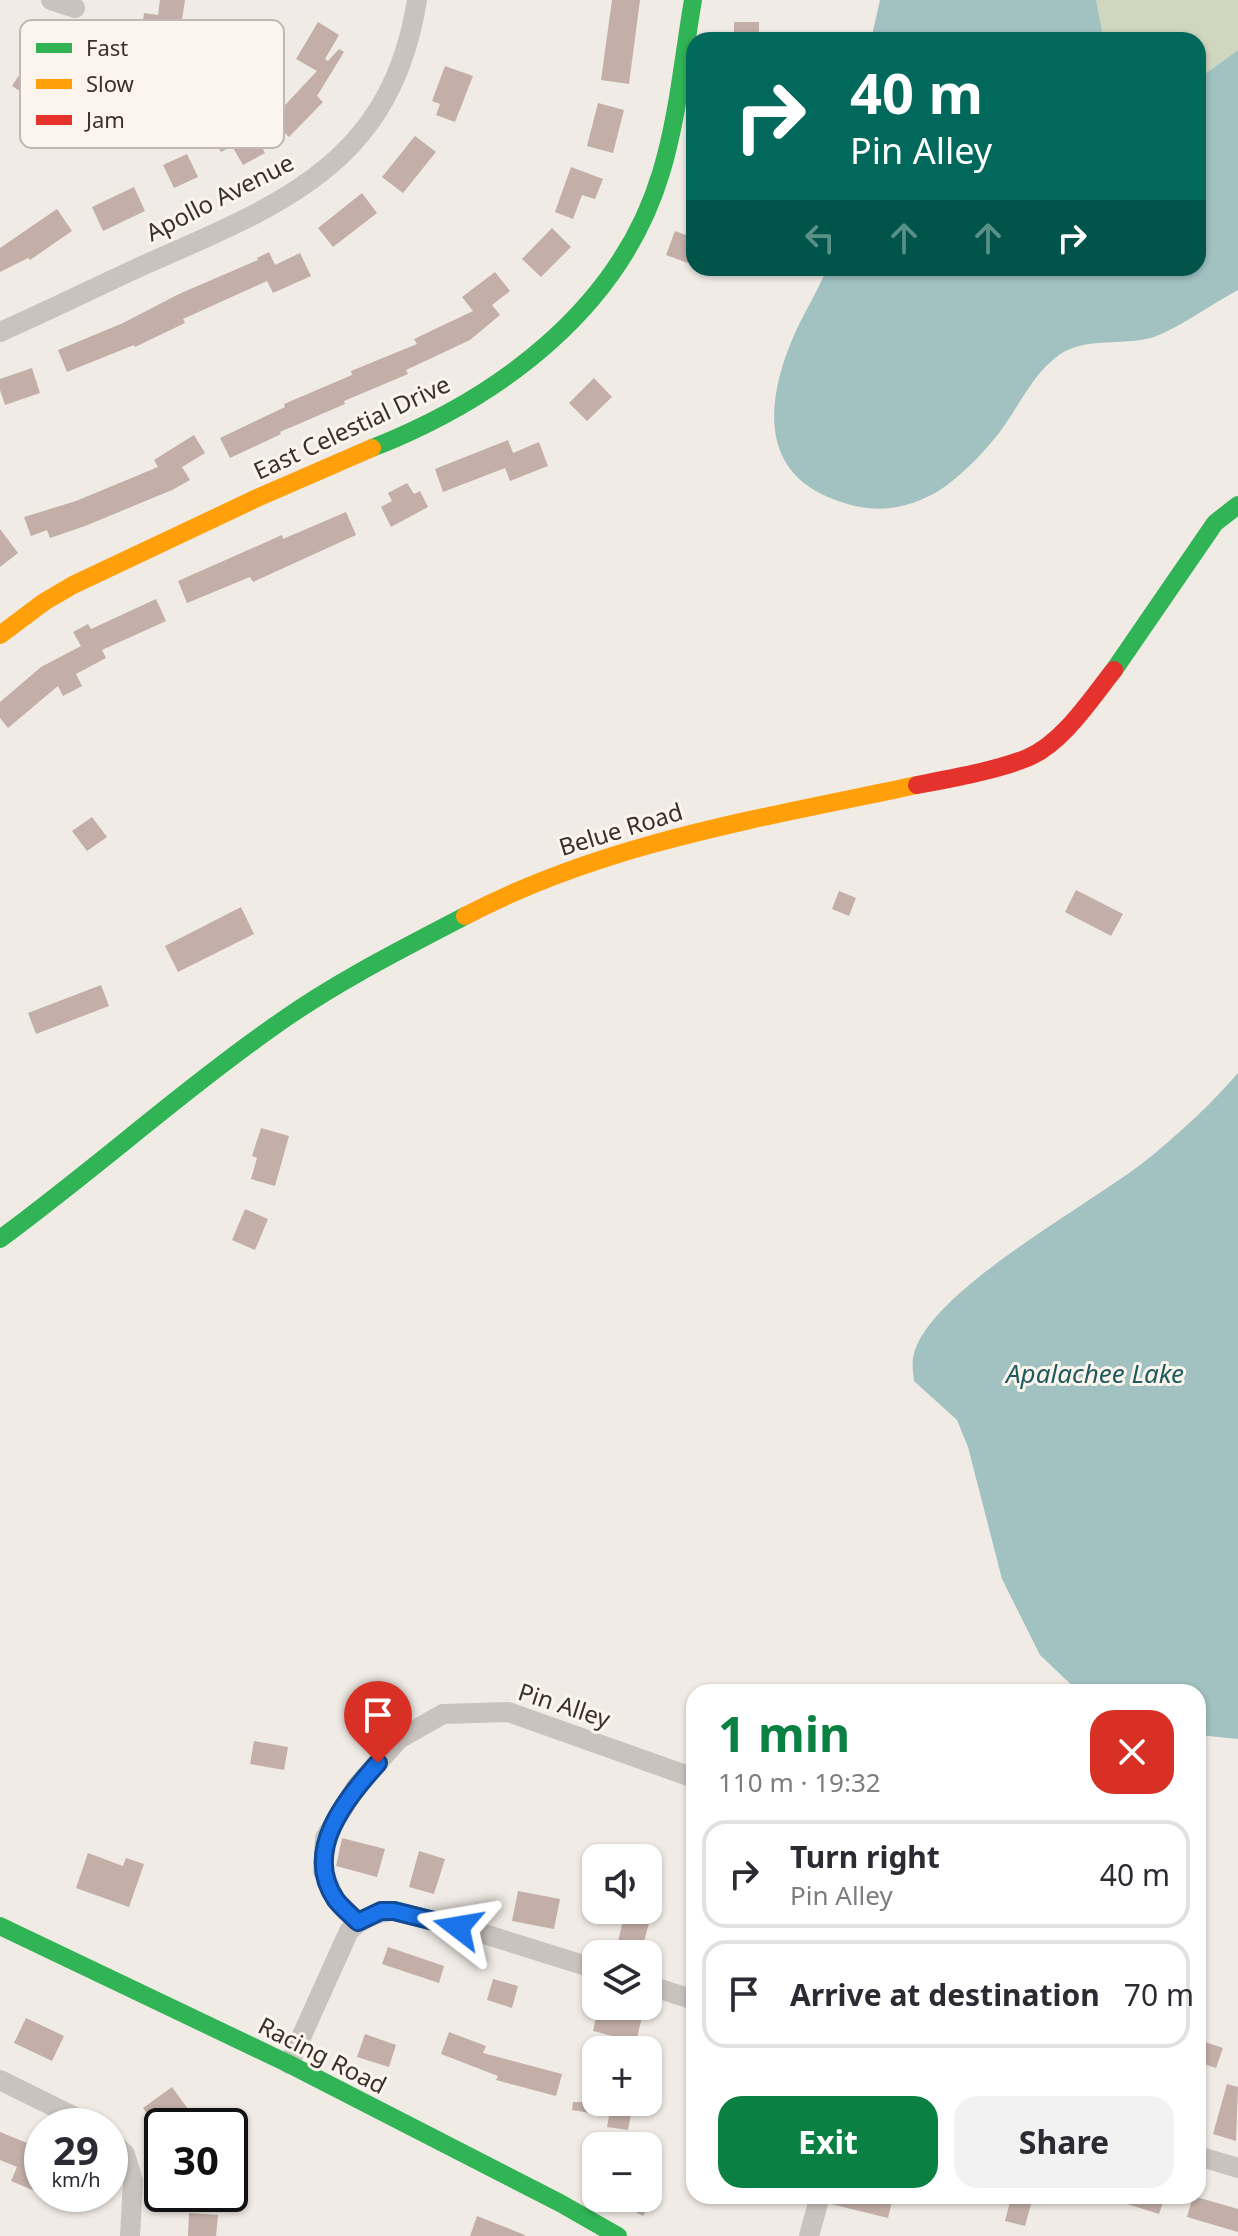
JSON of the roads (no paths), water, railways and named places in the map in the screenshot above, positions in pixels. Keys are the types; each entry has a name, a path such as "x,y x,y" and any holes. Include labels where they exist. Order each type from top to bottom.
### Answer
{"street":[{"path":"51,0 75,8"},
{"name":"Apollo Avenue","path":"0,332 232,227 314,180 349,150 378,114 405,53 417,0"},
{"name":"East Celestial Drive","path":"688,32 693,0"},
{"name":"East Celestial Drive","path":"0,635 44,602 87,578 327,466 381,447 434,422 485,392 532,358 583,308 612,271 641,224 654,195 670,135 686,41"},
{"name":"Belue Road","path":"0,1239 281,1021 359,972 496,900 607,856 664,839 929,783 1027,758 1045,747 1076,718 1123,659 1215,523 1238,505"},
{"name":"Pin Alley","path":"358,1922 335,1899 323,1871 325,1838 356,1787 399,1739 443,1714 508,1712 686,1775"},
{"path":"289,2064 349,1931 358,1922 381,1911 394,1911 478,1932 582,1965"},
{"name":"Racing Road","path":"0,1926 289,2064 618,2236"},
{"path":"662,1990 686,1997"},
{"path":"0,2080 57,2108"},
{"path":"1206,2158 1238,2168"},
{"path":"128,2164 133,2181 130,2236"},
{"path":"809,2236 818,2204"}],"water":[{"path":"880,0 1096,0 1102,32 873,32"},
{"path":"1238,50 1238,290 1159,335 1134,341 1082,345 1059,355 1035,379 981,454 953,481 921,500 896,507 870,508 830,498 806,485 790,468 779,449 775,404 786,356 824,276 1206,276 1206,73"},
{"name":"Apalachee Lake","path":"1238,1073 1238,1739 1206,1736 1206,1684 1071,1684 1040,1655 1002,1579 968,1447 957,1420 914,1381 913,1366 915,1350 929,1325 953,1299 1019,1247 1149,1158"}]}
